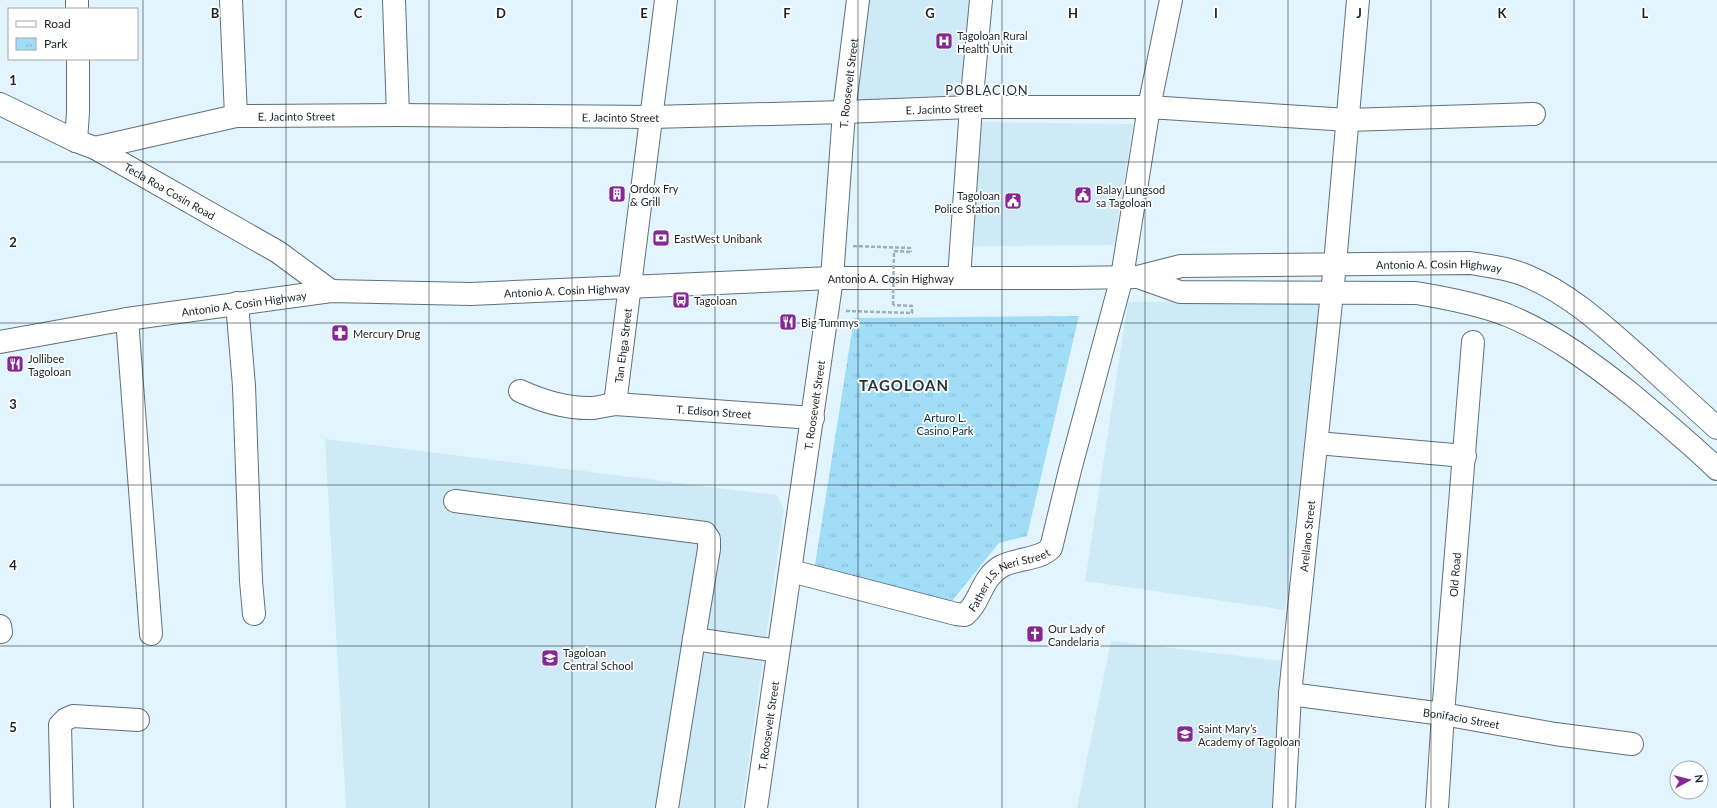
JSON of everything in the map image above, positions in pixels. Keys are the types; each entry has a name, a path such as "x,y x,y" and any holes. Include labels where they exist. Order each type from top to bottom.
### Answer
{"main road":[{"path":"231,0 236,116"},
{"path":"394,0 398,115"},
{"name":"Tan Ehga Street","path":"615,404 628,287 652,117 666,0"},
{"name":"T. Roosevelt Street","path":"756,808 828,311 835,245 844,112 858,0"},
{"path":"959,278 971,107 981,0"},
{"path":"1130,277 1149,107 1172,0"},
{"name":"Arellano Street","path":"1284,808 1290,694 1335,264 1358,0"},
{"path":"78,60 78,112 86,145"},
{"name":"Tecla Roa Cosin Road","path":"0,104 86,145 278,252 331,292"},
{"name":"E. Jacinto Street","path":"86,145 236,116 398,115 652,117 971,107 1149,107 1348,120 1534,114"},
{"name":"Antonio A. Cosin Highway","path":"0,342 127,319 237,303 331,292 471,294 832,278 1130,277 1181,266 1470,263 1499,267 1525,275 1554,289 1596,318 1717,428"},
{"name":"Antonio A. Cosin Highway","path":"1130,277 1180,292 1416,293 1452,299 1507,315 1563,344 1591,362 1679,434 1717,469"},
{"name":"Father J.S. Neri Street","path":"791,571 956,614 965,615 971,610 989,577 1002,566 1022,558 1046,554 1051,548 1070,470 1130,277"},
{"path":"237,303 244,386 251,580 254,614"},
{"path":"127,319 151,634"},
{"name":"Old Road","path":"1438,808 1443,714 1474,342"},
{"name":"T. Edison Street","path":"520,391 542,401 582,408 601,407 615,404 813,418"},
{"path":"1317,443 1465,456"},
{"path":"455,501 704,533 709,540 709,549 667,808"},
{"path":"694,639 778,651"},
{"name":"Bonifacio Street","path":"1290,694 1443,714 1555,734 1632,744"},
{"path":"62,808 60,725 66,719 73,716 138,720"}],"path":[{"path":"828,311 912,313 912,306 893,305 894,251 911,252 910,248 835,245"}],"shaded area":[{"path":"869,0 973,0 961,100 858,100"},
{"path":"978,122 1133,124 1114,245 973,246"},
{"path":"1320,300 1285,610 1085,581 1128,302"},
{"name":"Tagoloan Central School","path":"325,439 777,495 784,509 742,808 346,808"},
{"name":"Saint Mary’s Academy of Tagoloan","path":"1111,641 1283,661 1273,808 1077,808"}],"green space":[{"name":"Arturo L. Casino Park","path":"1079,316 1027,536 999,543 952,601 814,571 854,318"}],"place":[{"name":"Tagoloan Rural Health Unit","path":"944,41"},
{"name":"Ordox Fry & Grill","path":"617,194"},
{"name":"Balay Lungsod sa Tagoloan","path":"1083,195"},
{"name":"Tagoloan Police Station","path":"1013,201"},
{"name":"EastWest Unibank","path":"661,238"},
{"name":"Tagoloan","path":"681,300"},
{"name":"Big Tummys","path":"788,322"},
{"name":"Mercury Drug","path":"340,333"},
{"name":"Jollibee Tagoloan","path":"15,364"},
{"name":"Our Lady of Candelaria","path":"1035,634"},
{"name":"Tagoloan Central School","path":"550,658"},
{"name":"Saint Mary’s Academy of Tagoloan","path":"1185,734"}],"district":[{"name":"POBLACION","path":"987,90"},
{"name":"TAGOLOAN","path":"904,385"}]}
